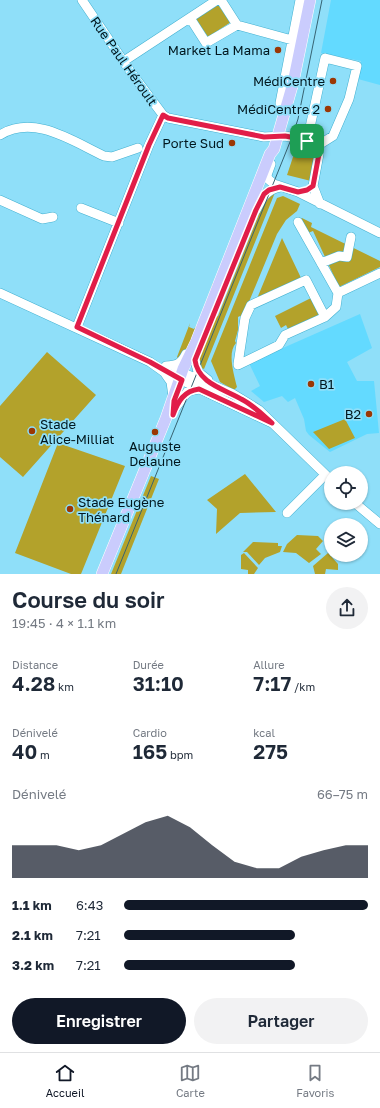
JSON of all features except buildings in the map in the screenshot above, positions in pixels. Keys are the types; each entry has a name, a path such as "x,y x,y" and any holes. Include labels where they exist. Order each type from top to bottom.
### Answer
{"main road":[{"path":"109,574 174,406 196,342 270,154 281,136 310,0"},
{"path":"184,378 195,360 268,179 298,82 315,0"},
{"path":"102,574 174,406"}],"street":[{"name":"Rue Paul Héroult","path":"82,0 163,115 168,118 264,137 281,136"},
{"path":"124,61 217,0"},
{"path":"221,0 237,25 292,40"},
{"path":"285,112 280,103 300,0"},
{"path":"190,18 206,44 237,25"},
{"path":"307,141 325,58 357,66 350,95 333,136 317,146"},
{"path":"77,327 149,145 163,115"},
{"path":"0,135 22,127 34,127 48,130 104,156 112,157 138,148"},
{"path":"281,136 312,141 317,146 319,154 313,186 320,204"},
{"path":"264,137 274,149 274,155 267,175 268,179 280,187 298,192 380,233"},
{"path":"298,192 307,190 313,186"},
{"path":"256,210 264,194 269,190 280,187"},
{"path":"0,200 42,219 53,217"},
{"path":"81,208 119,223"},
{"path":"298,222 338,293 336,307 325,317 285,335 279,345 238,364 244,318 251,306 306,280 325,317"},
{"path":"321,263 339,256 347,257 351,237"},
{"path":"338,293 380,274"},
{"path":"0,293 77,327 184,378 225,391"},
{"path":"165,369 177,365 196,342"},
{"path":"195,360 196,368 202,377 253,407 272,423 324,474"},
{"path":"153,364 184,378 199,389 272,423"},
{"path":"165,369 170,382 174,406"},
{"path":"174,406 174,401 184,378"},
{"path":"174,406 188,391 199,389"},
{"path":"287,513 324,481"},
{"path":"364,510 380,523"}],"shaded area":[{"path":"331,0 380,0 380,85 358,79 361,61 321,53"},
{"path":"218,5 231,22 208,37 195,18"},
{"path":"298,142 310,146 315,152 311,181 287,175"},
{"path":"276,190 204,369 198,366 198,360 216,317 218,316 261,209 268,194"},
{"path":"283,196 300,204 297,211 286,220 277,234 246,309 243,320 240,316 238,317 236,343 232,352 233,370 237,387 234,390 220,382 211,361 277,198"},
{"path":"302,218 312,223 311,227 380,261 380,267 339,287 313,231 308,233 301,219"},
{"path":"282,238 302,280 256,301"},
{"path":"213,283 201,325 180,361 177,357 190,323 189,327 194,329 198,324"},
{"path":"311,298 320,315 288,329 286,325 281,328 275,316"},
{"path":"360,314 372,348 347,362 357,381 374,381 379,433 367,434 330,452 306,431 304,419 295,398 288,402 282,396 264,402 251,391 260,386 249,363"},
{"name":"Stade Alice-Milliat","path":"47,352 96,395 23,477 0,457 0,406"},
{"path":"345,419 355,438 329,449 313,432"},
{"name":"Stade Eugène Thénard","path":"58,443 125,466 81,574 71,574 15,553"},
{"path":"245,474 276,512 240,513 216,534 217,509 207,500"},
{"path":"151,476 159,479 121,574 111,574"},
{"path":"297,535 318,536 323,541 316,549 321,554 309,563 296,553 283,552 287,544"},
{"path":"253,542 278,543 278,546 282,546 280,552 265,558 259,565 247,552 243,552"},
{"path":"244,553 258,568 254,574 248,574 248,570 241,569 241,555"},
{"path":"324,556 324,562 336,562 338,564 338,570 326,569 325,574 315,574 313,566"}],"tram line":[{"path":"116,574 292,137 298,119 322,0"}],"place":[{"name":"Market La Mama","path":"278,50"},
{"name":"MédiCentre","path":"333,81"},
{"name":"MédiCentre 2","path":"328,109"},
{"name":"Porte Sud","path":"232,143"},
{"name":"B1","path":"311,384"},
{"name":"B2","path":"369,414"},
{"name":"Stade Alice-Milliat","path":"32,431"},
{"name":"Auguste Delaune","path":"155,432"},
{"name":"Stade Eugène Thénard","path":"70,509"}],"route":[{"path":"163,115 168,118 264,137 285,136 307,141 312,141 317,146 319,154 313,186 307,190 298,192 280,187 269,190 264,194 256,210 195,360 196,368 202,377 221,389 242,399 258,410 272,423 199,389 188,391 185,394 176,407 173,415 174,401 182,380 164,372 150,362 77,327 149,145 163,115"}]}
